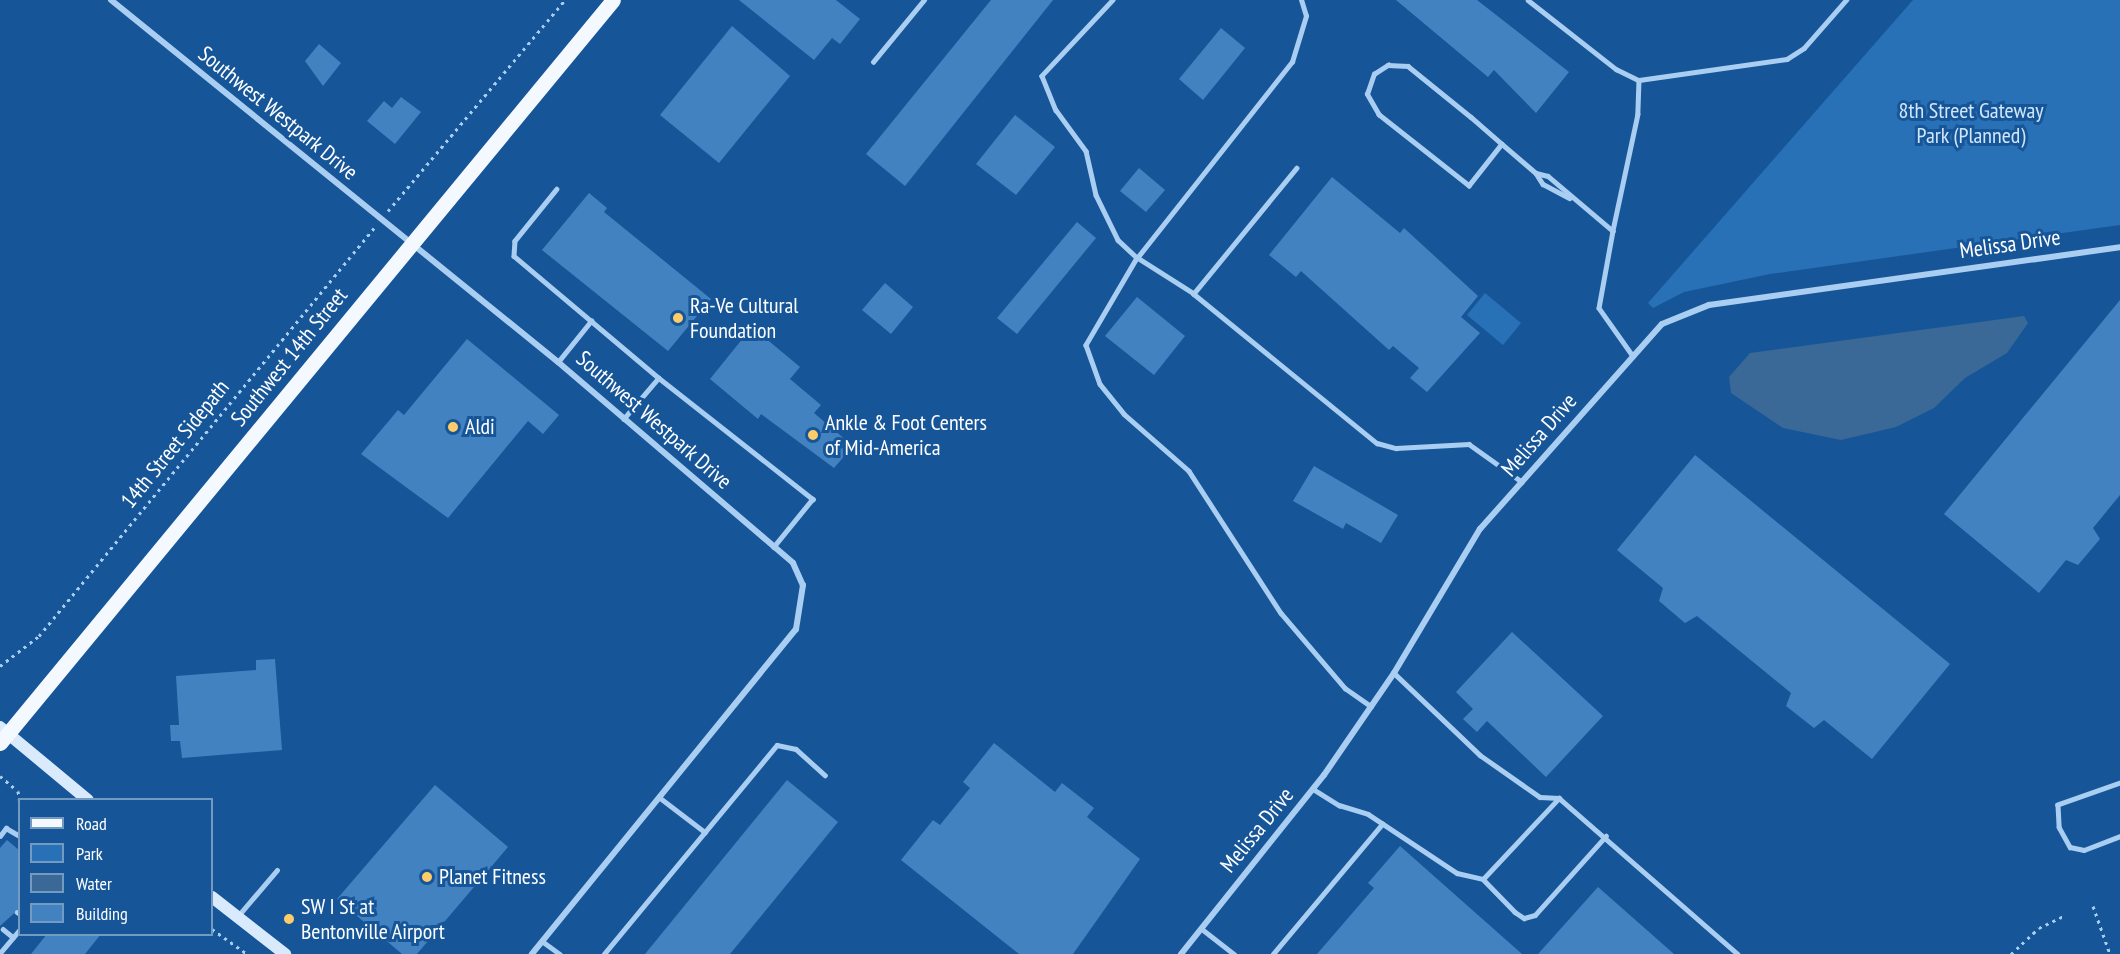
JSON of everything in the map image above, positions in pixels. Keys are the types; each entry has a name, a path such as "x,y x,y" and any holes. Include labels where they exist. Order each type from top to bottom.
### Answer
{"main road":[{"name":"Southwest 14th Street","path":"3,734 613,0"},
{"path":"3,734 85,798"},
{"path":"213,898 285,954"}],"street":[{"name":"Southwest Westpark Drive","path":"111,0 558,362 794,563 803,585 796,629 532,954"},
{"name":"Melissa Drive","path":"1181,954 1313,789 1394,673 1480,529 1662,324 1709,305 2120,247"}],"lane":[{"path":"873,62 924,0"},
{"path":"1113,0 1042,75 1056,110 1086,151 1096,195 1118,240 1137,258 1194,294 1377,442 1396,448 1469,444 1522,482"},
{"path":"1301,0 1306,16 1292,62 1137,258 1086,345 1100,384 1124,414 1189,471 1281,613 1345,688 1371,706"},
{"path":"1528,0 1616,69 1639,80 1787,59 1804,48 1846,0"},
{"path":"1502,144 1469,186 1379,115 1367,94 1374,74 1388,66 1408,66 1502,144 1536,173 1560,198 1569,198"},
{"path":"1633,356 1599,308 1638,114 1639,80"},
{"path":"1194,294 1297,168"},
{"path":"1536,173 1548,176 1569,198 1613,231"},
{"path":"557,189 515,241 514,256 659,378 813,499 774,547"},
{"path":"558,362 591,321"},
{"path":"624,418 659,378"},
{"path":"1394,673 1417,699 1514,782 1540,797 1559,798 1738,954"},
{"path":"604,954 777,744 796,749 825,775"},
{"path":"2120,783 2058,805 2059,827 2070,847 2084,850 2120,836"},
{"path":"1313,789 1382,825 1457,873 1482,879 1524,918 1535,915 1605,836"},
{"path":"659,797 705,832"},
{"path":"1482,879 1559,798"},
{"path":"1273,954 1382,825"},
{"path":"0,836 6,828 18,835"},
{"path":"237,918 277,870"},
{"path":"3,929 13,937"},
{"path":"1202,929 1234,954"},
{"path":"0,953 18,931"},
{"path":"542,941 560,954"}],"path":[{"path":"395,202 565,0"},
{"name":"14th Street Sidepath","path":"0,666 39,636 368,234"},
{"path":"0,776 18,791 19,798"},
{"path":"2093,906 2110,954"},
{"path":"2011,954 2039,928 2064,916"},
{"path":"213,929 247,954"}],"green space":[{"name":"8th Street Gateway Park (Planned)","path":"1913,0 2120,0 2120,225 1770,274 1684,292 1653,308 1648,303"},
{"path":"1485,293 1521,323 1503,345 1467,315"}],"water":[{"path":"2024,316 2028,323 2007,353 1965,378 1934,408 1896,427 1841,440 1783,428 1731,393 1729,377 1750,353"}],"building":[{"path":"739,0 836,0 860,19 840,44 832,38 814,60"},
{"path":"991,0 1053,0 905,186 866,154"},
{"path":"1396,0 1477,0 1569,72 1536,113 1494,70 1488,77"},
{"path":"732,26 790,76 719,163 660,115"},
{"path":"1221,28 1245,48 1203,100 1179,79"},
{"path":"319,44 341,63 323,86 305,61"},
{"path":"401,97 421,112 395,144 367,121 384,101 392,108"},
{"path":"1015,115 1055,147 1016,195 976,164"},
{"path":"1139,168 1165,190 1146,212 1120,191"},
{"path":"1332,177 1400,233 1404,228 1478,296 1461,317 1480,333 1427,392 1410,378 1419,368 1393,346 1389,350 1301,271 1296,277 1269,255"},
{"path":"589,193 607,208 604,212 711,299 668,351 542,250"},
{"path":"1077,222 1096,238 1017,334 997,318"},
{"path":"885,283 913,307 891,334 862,310"},
{"path":"1137,297 1185,336 1154,375 1105,336"},
{"path":"2120,300 2120,495 2093,528 2100,539 2078,565 2066,560 2039,593 1944,514"},
{"path":"752,327 800,367 790,379 821,405 814,413 853,446 834,468 761,414 758,419 710,379"},
{"name":"Aldi","path":"467,339 559,415 543,434 528,421 448,518 361,454 398,410 404,415"},
{"path":"1695,455 1950,664 1872,759 1824,720 1814,728 1786,706 1791,693 1697,616 1685,623 1659,601 1663,588 1617,550"},
{"path":"1314,466 1398,515 1381,543 1346,523 1343,529 1293,501"},
{"path":"1512,632 1603,716 1546,777 1487,721 1477,732 1463,719 1473,709 1456,692"},
{"path":"275,659 282,750 182,758 180,741 171,741 170,725 179,725 176,676 256,670 256,660"},
{"path":"994,743 1055,792 1062,783 1094,808 1087,817 1140,859 1073,954 1019,954 901,860 933,820 940,825 970,788 963,782"},
{"path":"787,780 838,822 730,954 645,954"},
{"path":"435,785 508,847 417,954 402,954 337,899"},
{"path":"7,840 18,849 18,910 0,926 0,848"},
{"path":"1400,846 1522,954 1317,954 1374,888 1368,883"},
{"path":"1598,887 1674,954 1538,954"},
{"path":"45,936 99,936 85,954 31,954"}],"place":[{"name":"Ra-Ve Cultural Foundation","path":"678,318"},
{"name":"Aldi","path":"453,427"},
{"name":"Ankle & Foot Centers of Mid-America","path":"813,435"},
{"name":"Planet Fitness","path":"427,877"},
{"name":"SW I St at Bentonville Airport","path":"289,919"}]}
